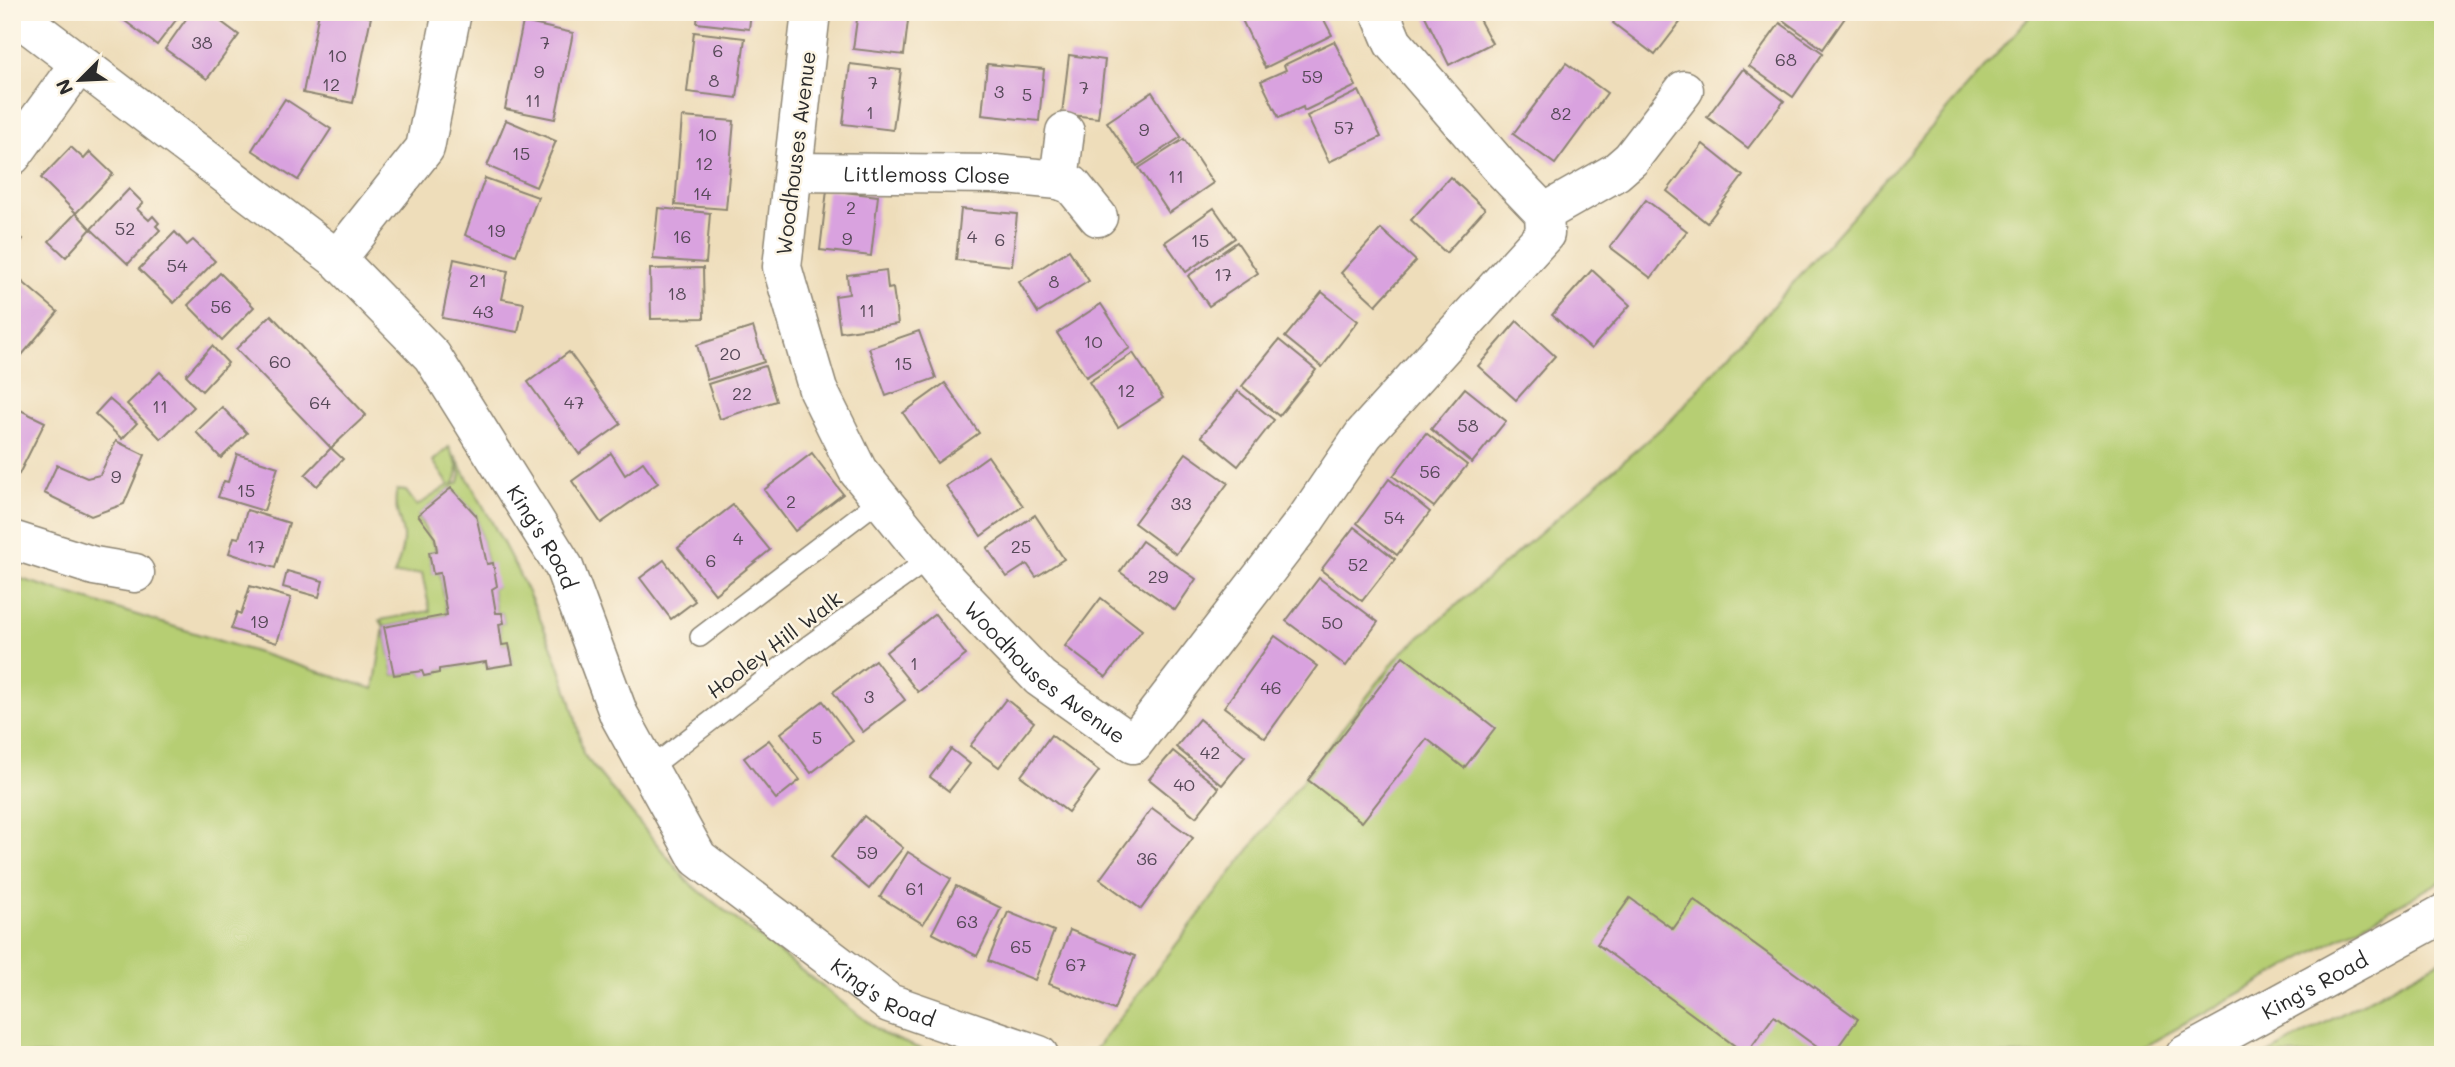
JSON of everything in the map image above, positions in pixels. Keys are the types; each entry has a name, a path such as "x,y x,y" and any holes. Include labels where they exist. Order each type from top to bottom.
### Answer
{"street":[{"name":"King's Road","path":"12,12 337,259 432,356 565,567 619,715 698,858 889,1003 1039,1055"},
{"path":"337,259 425,148 452,12"},
{"name":"Woodhouses Avenue","path":"811,12 782,267 818,390 858,471 948,582 1040,678 1133,744 1306,519 1364,434 1545,234 1544,213"},
{"path":"1380,12 1394,43 1501,168 1544,213 1616,172 1631,159 1684,90"},
{"path":"12,156 79,64"},
{"path":"1065,132 1059,180 1072,185 1098,217"},
{"name":"Littlemoss Close","path":"794,172 995,174 1059,180"},
{"path":"12,540 94,566 135,573"},
{"name":"King's Road","path":"2185,1055 2443,914"}],"lane":[{"path":"700,637 881,499"},
{"name":"Hooley Hill Walk","path":"649,769 809,645 929,559"}],"green space":[{"path":"2034,12 2443,12 2443,880 2129,1055 1115,1055 1095,1050 1399,655 1674,417"},
{"path":"449,447 458,471 452,486 459,482 461,474 455,456 532,600 563,677 583,754 688,882 883,1034 936,1055 12,1055 12,576 374,689 384,627 380,620 430,611 422,573 394,575 403,541 396,508 397,490 406,491 417,506 449,485 433,461","holes":["451,488 476,515 487,564 496,586 492,589 496,613 502,613 504,623 499,624 502,645 509,644 513,664 487,668 486,662 439,669 439,673 424,675 422,671 394,675 384,627 447,615 440,573 433,573 429,553 437,551 418,516"]},
{"path":"2443,959 2443,1055 2266,1055"}],"building":[{"path":"113,12 182,12 157,45"},
{"path":"191,12 208,12 239,35 207,79 165,49"},
{"path":"319,12 348,12 371,17 353,103 303,93"},
{"path":"698,12 751,12 749,29 697,23"},
{"path":"858,12 909,12 904,55 853,49"},
{"path":"1258,12 1320,12 1332,35 1265,68 1242,20"},
{"path":"1423,12 1475,12 1492,43 1449,65"},
{"path":"1621,12 1688,12 1655,55 1613,23"},
{"path":"1784,12 1849,12 1823,49 1780,18"},
{"path":"523,22 573,33 555,119 505,109"},
{"path":"1780,23 1823,53 1793,97 1749,66"},
{"path":"694,32 745,38 737,98 687,92"},
{"path":"1334,41 1356,86 1304,111 1303,107 1279,118 1261,81 1286,70 1284,65"},
{"path":"1069,55 1105,60 1098,118 1062,114"},
{"path":"1566,63 1607,93 1555,164 1513,134"},
{"path":"850,64 901,70 893,130 843,124"},
{"path":"987,64 1044,69 1039,121 982,115"},
{"path":"1743,69 1784,101 1748,148 1707,117"},
{"path":"1359,91 1381,137 1329,162 1307,116"},
{"path":"1152,92 1181,137 1137,166 1107,122"},
{"path":"285,99 331,129 298,180 252,150"},
{"path":"682,117 734,121 726,209 675,205"},
{"path":"506,120 556,141 536,187 487,166"},
{"path":"1184,139 1213,183 1169,213 1139,168"},
{"path":"1703,144 1743,176 1707,223 1667,191"},
{"path":"71,147 84,159 90,152 113,174 76,213 41,178"},
{"path":"1450,177 1485,209 1446,253 1411,220"},
{"path":"485,178 538,197 516,255 465,235"},
{"path":"129,189 143,203 137,209 149,220 153,216 159,223 156,226 160,230 128,264 91,229"},
{"path":"827,190 878,196 871,256 820,250"},
{"path":"1646,200 1687,231 1651,278 1610,247"},
{"path":"658,208 710,213 706,263 653,259"},
{"path":"1214,208 1235,238 1186,272 1165,242"},
{"path":"961,209 1017,214 1012,266 956,260"},
{"path":"76,213 91,229 66,257 49,241"},
{"path":"1381,229 1416,261 1376,305 1341,273"},
{"path":"12,232 23,239 12,254"},
{"path":"175,232 187,245 193,240 215,261 174,303 139,269"},
{"path":"1237,242 1258,273 1209,306 1188,276"},
{"path":"1069,250 1089,281 1038,313 1019,282"},
{"path":"454,259 508,271 502,299 524,303 518,332 442,318"},
{"path":"703,268 704,318 651,319 650,269"},
{"path":"886,270 888,289 893,288 898,324 840,332 835,296 849,294 847,275"},
{"path":"1592,270 1630,305 1591,349 1552,315"},
{"path":"12,273 58,312 22,355 16,350 12,355"},
{"path":"220,273 254,307 222,340 188,305"},
{"path":"1322,292 1358,321 1322,367 1285,337"},
{"path":"1101,304 1130,348 1086,377 1057,333"},
{"path":"271,315 366,415 331,448 236,349"},
{"path":"1517,321 1555,356 1516,400 1478,366"},
{"path":"753,327 764,362 707,380 697,345"},
{"path":"919,331 936,378 886,396 869,348"},
{"path":"1279,340 1316,370 1279,416 1242,386"},
{"path":"212,346 228,363 202,391 186,375"},
{"path":"569,352 621,424 579,454 528,382"},
{"path":"1133,353 1163,398 1118,427 1089,382"},
{"path":"765,366 776,401 720,419 708,384"},
{"path":"160,372 194,407 161,439 127,404"},
{"path":"945,383 979,433 937,463 903,413"},
{"path":"1465,388 1506,421 1472,463 1431,429"},
{"path":"1238,391 1274,420 1238,466 1201,436"},
{"path":"109,399 137,423 122,439 95,414"},
{"path":"12,406 45,422 19,474 12,470"},
{"path":"222,407 247,433 221,458 196,432"},
{"path":"1426,433 1467,465 1434,507 1393,476"},
{"path":"116,441 145,455 124,504 91,516 44,493 57,465 87,478 100,475"},
{"path":"331,448 343,459 317,486 305,475"},
{"path":"611,453 625,475 643,462 658,483 601,523 572,481"},
{"path":"812,453 843,494 795,531 764,490"},
{"path":"1186,453 1228,483 1176,554 1134,523"},
{"path":"237,454 278,467 264,511 218,497 224,481 228,482"},
{"path":"988,456 1023,506 981,536 946,486"},
{"path":"1389,479 1430,512 1397,555 1357,523"},
{"path":"451,488 476,515 487,564 493,563 497,586 492,589 496,613 502,613 504,623 499,624 502,645 509,644 513,664 487,668 486,662 439,669 439,673 424,676 422,671 394,675 384,627 447,615 440,573 433,574 429,552 437,551 435,538 418,515"},
{"path":"733,505 770,550 715,594 678,548"},
{"path":"247,510 289,523 275,568 229,553 234,537 239,538"},
{"path":"1035,515 1064,559 1036,577 1027,564 1007,577 987,548"},
{"path":"1354,527 1395,559 1362,601 1321,570"},
{"path":"1142,541 1196,579 1175,610 1120,572"},
{"path":"664,560 695,601 671,619 640,578"},
{"path":"287,571 323,581 319,597 283,587"},
{"path":"1319,578 1378,622 1346,666 1286,621"},
{"path":"250,586 291,598 277,643 231,629 237,612 241,614"},
{"path":"1101,598 1142,630 1106,677 1065,646"},
{"path":"935,614 966,655 918,692 886,652"},
{"path":"1275,636 1317,666 1265,738 1224,707"},
{"path":"1403,656 1495,728 1464,768 1427,739 1362,822 1308,780"},
{"path":"875,660 905,700 863,732 833,692"},
{"path":"1006,699 1034,722 999,767 970,746"},
{"path":"823,701 853,741 811,773 781,733"},
{"path":"1199,719 1245,757 1222,785 1176,747"},
{"path":"1051,735 1099,771 1068,812 1021,776"},
{"path":"769,740 800,780 776,799 744,758"},
{"path":"951,749 970,764 949,791 930,777"},
{"path":"1173,751 1219,788 1196,817 1149,779"},
{"path":"1152,808 1193,838 1141,909 1100,879"},
{"path":"864,816 903,848 869,889 831,857"},
{"path":"908,852 951,879 923,924 880,897"},
{"path":"956,886 1001,908 977,956 932,933"},
{"path":"1630,898 1673,929 1694,900 1858,1019 1832,1055 1828,1055 1774,1016 1746,1054 1597,944"},
{"path":"1008,912 1054,931 1035,980 988,961"},
{"path":"1070,930 1135,956 1114,1010 1049,984"}]}
